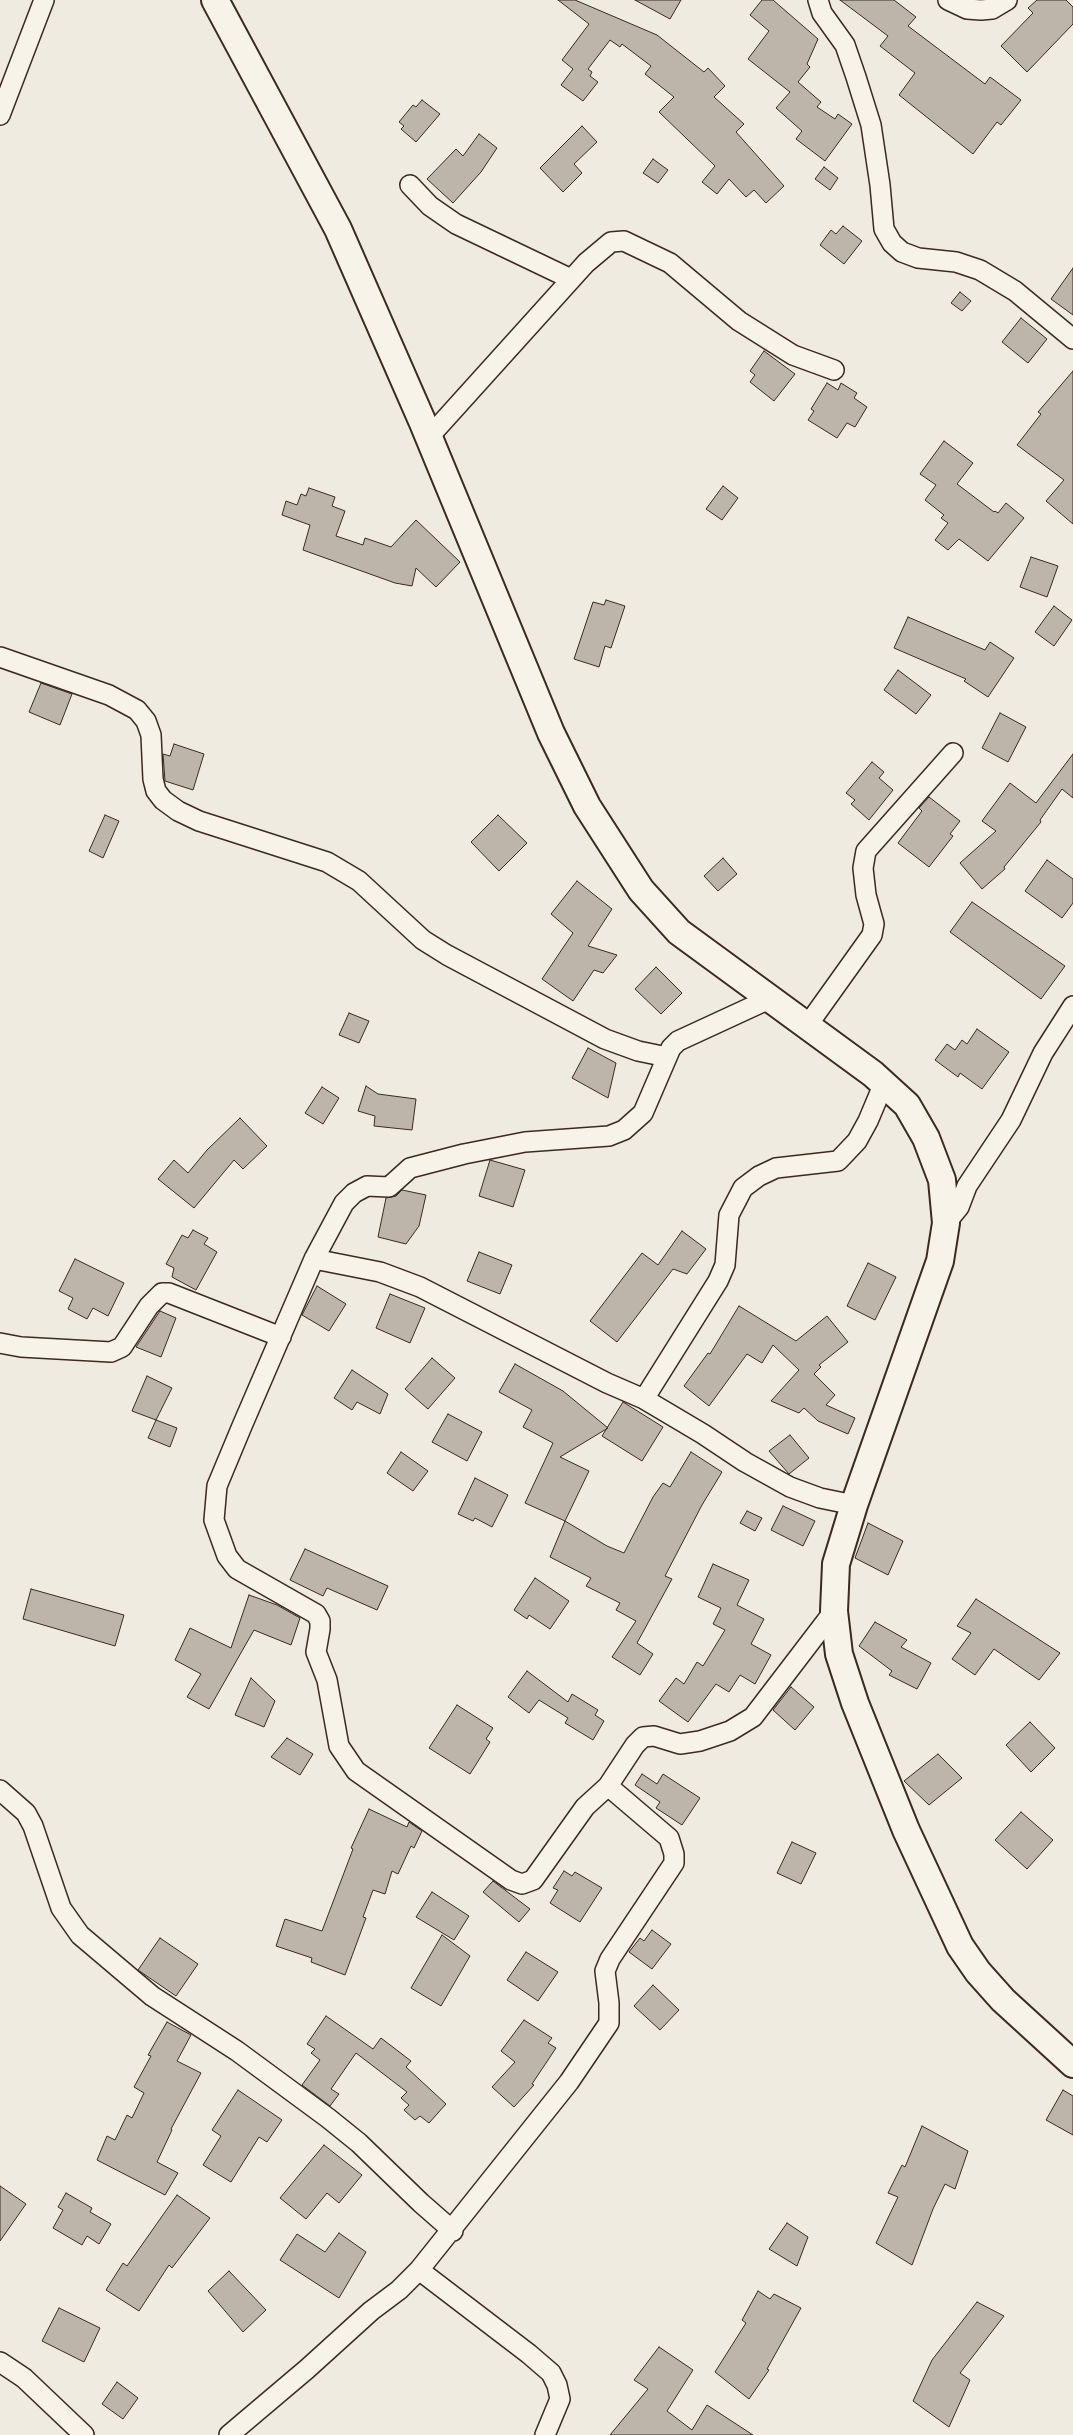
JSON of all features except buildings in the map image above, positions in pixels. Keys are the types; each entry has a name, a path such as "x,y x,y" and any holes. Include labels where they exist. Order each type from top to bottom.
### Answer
{"street":[{"path":"0,115 44,0"},
{"path":"215,0 338,229 429,437 551,733 587,806 641,890 679,932 884,1083 908,1104 926,1138 942,1180 946,1223 940,1261 854,1505 836,1564 834,1611 839,1654 855,1703 906,1830 960,1946 978,1972 1003,2000 1073,2064"},
{"path":"818,0 822,13 845,45 856,77 870,125 880,185 884,229 892,243 902,252 918,258 956,262 980,270 1015,291 1073,339"},
{"path":"948,0 967,9 981,10 992,9 1007,0"},
{"path":"410,185 430,206 456,224 571,278"},
{"path":"429,437 571,278 586,262 611,242 624,241 642,247 670,263 739,321 792,355 834,370"},
{"path":"0,657 109,694 137,710 146,721 151,735 153,779 156,791 163,800 178,811 199,821 327,862 359,881 423,940 447,955 605,1039 638,1051 667,1057"},
{"path":"808,1026 872,935 874,924 866,895 862,868 866,851 953,753"},
{"path":"769,999 678,1041 667,1057 643,1114 624,1130 609,1136 525,1142 464,1154 410,1168 389,1187 367,1186 354,1193 344,1203 314,1259 217,1486 214,1520 227,1556 237,1569 316,1614 320,1621 316,1652 327,1680 339,1746 346,1760 356,1771 375,1785 510,1880 522,1884 533,1880 585,1807 608,1786 634,1745 643,1737 654,1736 680,1744 700,1741 730,1732 753,1717 834,1611"},
{"path":"946,1223 959,1207 967,1186 1012,1120 1043,1053 1073,1006"},
{"path":"644,1399 718,1281 725,1265 729,1215 743,1188 759,1176 776,1168 838,1161 857,1141 868,1121 884,1083"},
{"path":"314,1259 380,1272 420,1287 607,1383 644,1399 745,1462 790,1487 820,1498 854,1505"},
{"path":"0,1343 20,1348 111,1352 122,1347 149,1306 162,1293 169,1293 281,1337"},
{"path":"229,2435 308,2369 371,2311 399,2290 419,2270 452,2231 515,2147 568,2082 609,2023 609,2003 605,1971 610,1959 674,1863 674,1854 669,1838 608,1786"},
{"path":"0,1790 26,1813 33,1826 61,1908 80,1935 152,1996 238,2051 328,2118 359,2143 452,2231"},
{"path":"419,2270 551,2373 557,2385 560,2399 546,2435"},
{"path":"0,2362 24,2378 84,2435"}]}
